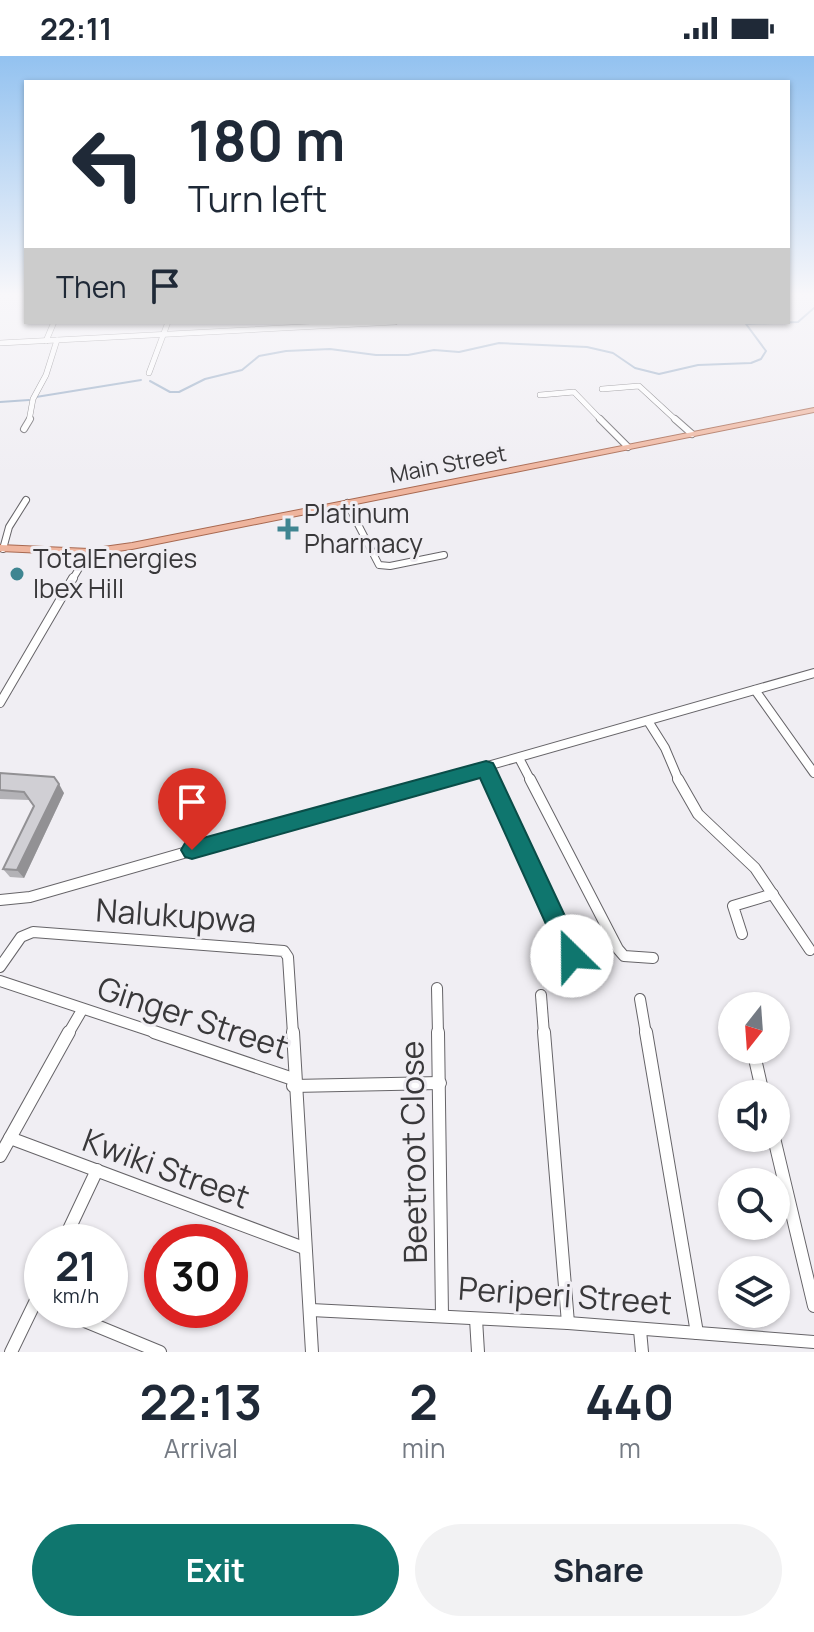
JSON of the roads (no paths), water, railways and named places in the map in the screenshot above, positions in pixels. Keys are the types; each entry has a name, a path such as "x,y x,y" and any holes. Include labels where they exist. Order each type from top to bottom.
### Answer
{"main road":[{"name":"Main Street","path":"2,548 89,552 814,410"}],"street":[{"path":"24,429 32,416 33,399 53,353"},
{"path":"149,373 158,353"},
{"path":"602,389 639,386 692,434"},
{"path":"540,395 574,392 628,447"},
{"path":"2,548 9,527 26,500"},
{"path":"347,503 379,565 390,566 444,555"},
{"path":"0,703 89,552"},
{"path":"0,900 30,897 814,673"},
{"path":"755,690 814,773"},
{"path":"648,721 665,748 686,797 698,814 755,868 810,950"},
{"path":"519,758 618,949 624,956 653,958"},
{"path":"486,769 572,956"},
{"path":"742,934 733,906 773,894"},
{"name":"Nalukupwa","path":"0,967 21,937 33,932 280,949 288,957 293,1082"},
{"name":"Ginger Street","path":"0,981 293,1082 312,1352"},
{"name":"Beetroot Close","path":"437,988 442,1315"},
{"path":"541,995 568,1323"},
{"path":"640,999 697,1333"},
{"path":"0,1156 82,1010"},
{"path":"293,1082 440,1083"},
{"name":"Kwiki Street","path":"10,1138 304,1248"},
{"path":"777,1152 814,1306"},
{"path":"72,1224 97,1170"},
{"name":"Periperi Street","path":"311,1310 568,1323 697,1333 791,1346 814,1342"},
{"path":"476,1319 478,1352"},
{"path":"11,1352 24,1328"},
{"path":"102,1328 160,1352"},
{"path":"640,1330 642,1352"}],"waterway":[{"path":"150,381 170,392 179,392 205,379 242,370 259,356 273,353"},
{"path":"364,353 416,353"},
{"path":"614,353 635,368 659,374 698,365 751,363 761,359 764,353"},
{"path":"36,397 141,380"},
{"path":"0,402 29,400"}],"place":[{"name":"Platinum Pharmacy","path":"288,529"},
{"name":"TotalEnergies Ibex Hill","path":"17,574"}]}
